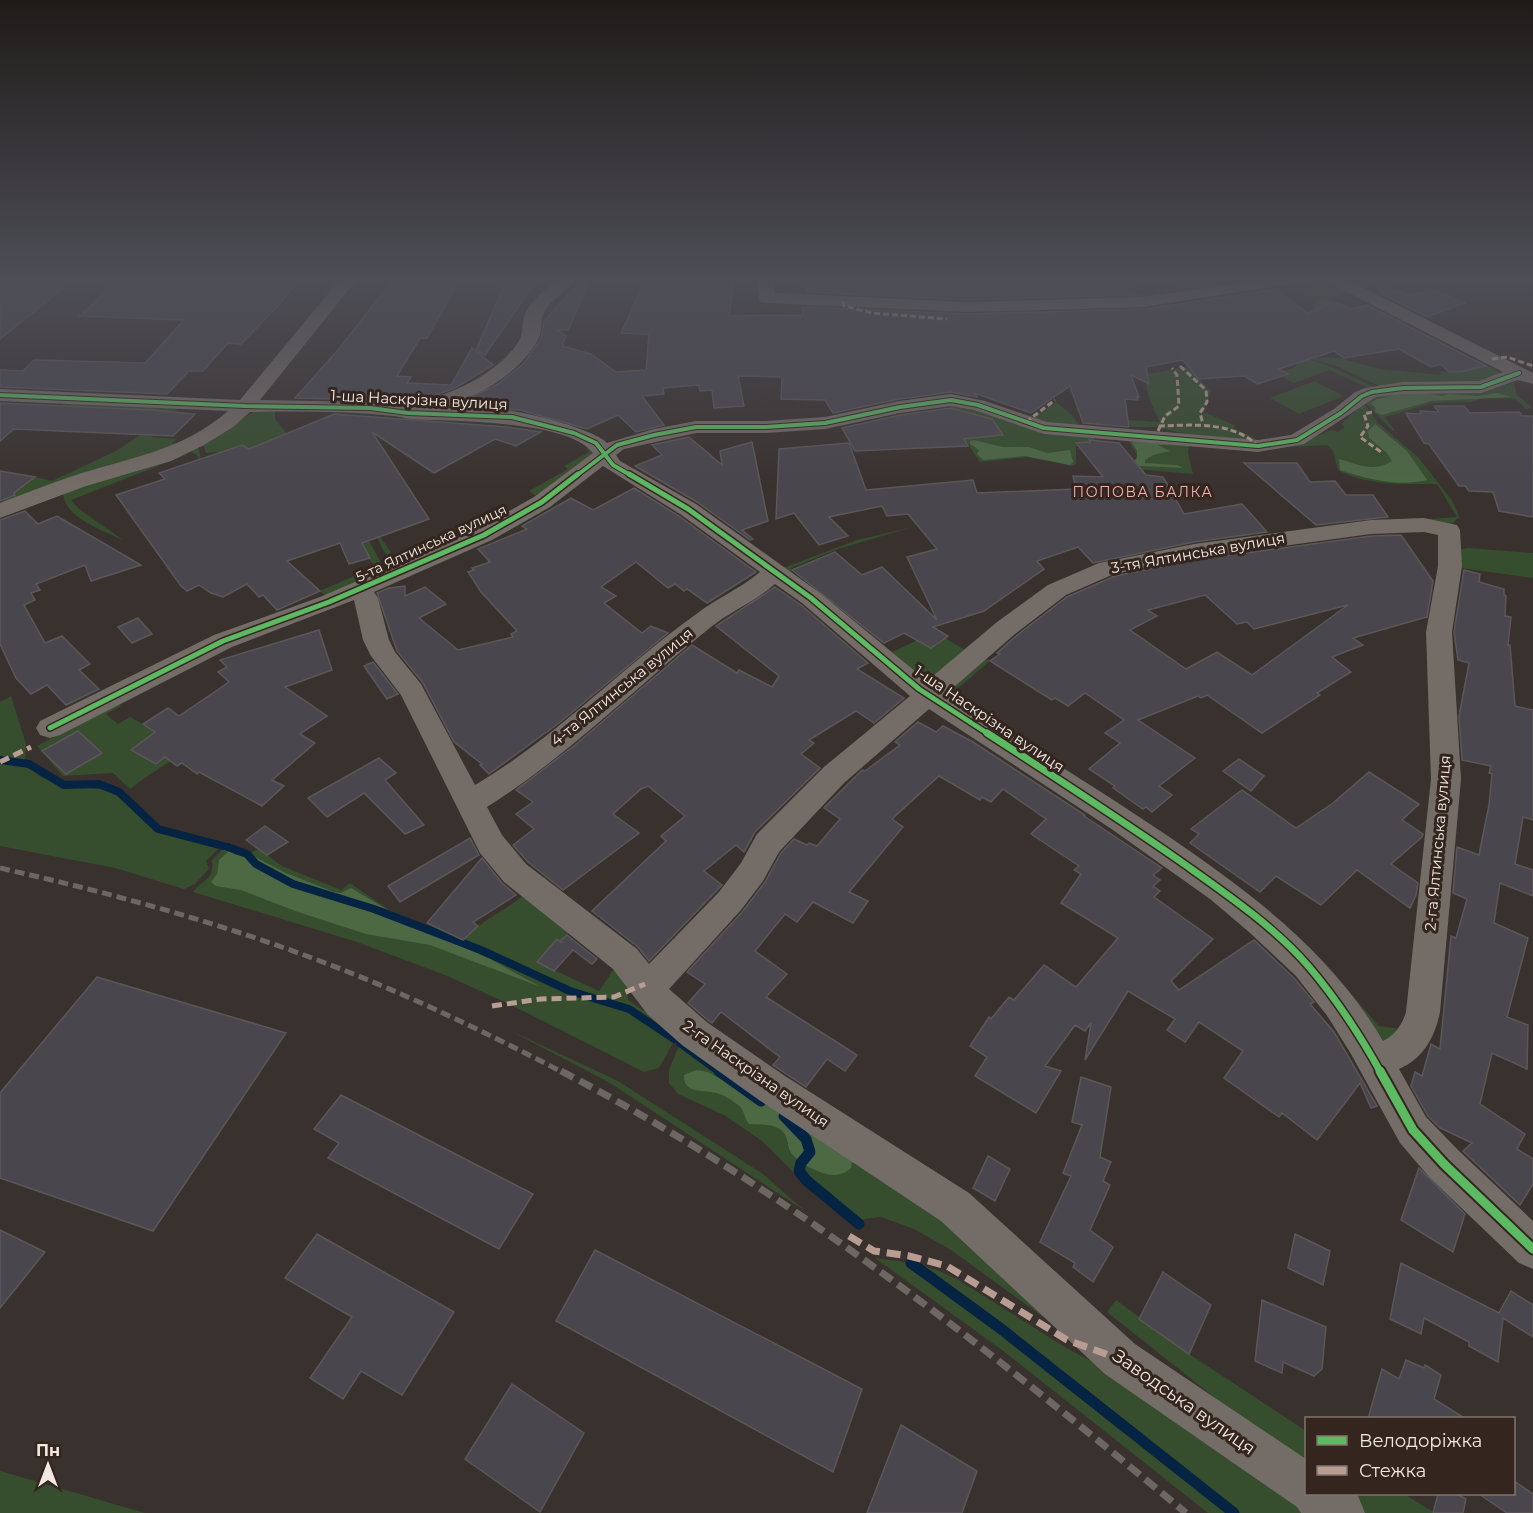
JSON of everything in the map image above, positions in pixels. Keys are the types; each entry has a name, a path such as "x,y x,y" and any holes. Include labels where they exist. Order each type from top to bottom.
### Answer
{"street":[{"path":"0,511 78,481 164,457 198,441 226,423 245,406 293,348"},
{"path":"397,410 430,406 487,379 523,348"},
{"path":"1468,348 1526,377"},
{"name":"5-та Ялтинська вулиця","path":"50,728 223,641 359,589 493,530 542,502 617,445 674,430 696,427 766,427 825,423 900,407 951,400 978,405 1044,428 1258,446 1297,440 1341,413 1362,396 1372,392 1412,388 1482,387 1526,377"},
{"name":"1-ша Наскрізна вулиця","path":"0,394 245,406 290,405 516,418 582,436 599,446 613,465 693,512 823,607 928,695 1121,820 1252,914 1317,976 1347,1016 1375,1060 1413,1130 1444,1164 1533,1249"},
{"name":"3-тя Ялтинська вулиця","path":"648,990 730,901 752,872 764,847 789,819 862,748 1057,590 1097,571 1156,557 1352,529 1419,525 1449,530"},
{"name":"2-га Ялтинська вулиця","path":"1375,1060 1394,1054 1406,1047 1420,1026 1423,1012 1446,779 1439,632 1450,566 1449,530"},
{"name":"4-та Ялтинська вулиця","path":"471,802 504,782 570,731 704,620 774,572"},
{"name":"2-га Наскрізна вулиця","path":"359,589 366,597 376,640 384,656 417,701 496,850 515,873 625,959 648,990 671,1014 718,1051 941,1198 989,1236"},
{"name":"Заводська вулиця","path":"989,1236 1016,1264 1120,1359 1305,1486"},
{"path":"1317,1495 1341,1513"}],"green space":[{"path":"1276,353 1304,355 1312,358 1340,358 1380,369 1441,375 1440,371 1449,372 1487,366 1480,361 1502,374 1490,381 1381,387 1339,367 1300,356 1332,367 1377,388 1371,389 1329,370 1294,383 1275,374 1294,368 1297,363"},
{"path":"1187,367 1211,391 1204,412 1236,426 1233,428 1258,441 1191,435 1156,427 1130,427 1128,420 1160,422 1147,392 1147,374"},
{"path":"1314,381 1344,396 1299,414 1270,398"},
{"path":"1514,382 1517,395 1533,408 1526,409 1515,399 1483,398 1472,402 1432,403 1385,417 1395,431 1364,402 1400,392 1477,390 1496,388"},
{"path":"1403,393 1478,396 1497,393 1512,397 1431,401 1382,415 1375,412 1376,408 1370,403"},
{"path":"69,400 178,408 152,437 177,439 172,443 185,445 0,503 35,477 52,481 116,451 164,419 50,413"},
{"path":"1056,402 1072,415 1080,426 1054,424 1034,418"},
{"path":"1364,403 1378,423 1418,457 1453,502 1459,517 1448,528 1365,524 1457,517 1437,484 1386,483 1349,475 1338,470 1333,451 1327,445 1271,448 1294,446 1331,430 1338,432 1345,427 1341,424"},
{"path":"949,404 1093,437 1096,441 1076,443 1076,464 1072,466 1028,457 980,462 959,431"},
{"path":"255,411 275,411 275,419 295,444 286,448 274,439 248,449 242,445 219,452 206,453 202,442"},
{"path":"1375,424 1407,451 1427,480 1406,483 1383,481 1340,470 1339,459 1372,467 1385,465 1392,461 1387,453 1369,438 1368,431"},
{"path":"1128,440 1189,445 1188,453 1193,474 1111,467 1135,460 1137,455"},
{"path":"970,441 1003,447 1029,447 1047,453 1070,450 1073,462 1070,465 1025,456 983,460 977,454 979,450 970,444"},
{"path":"1131,441 1175,445 1158,445 1170,451 1153,455 1145,460 1145,463 1177,465 1184,468 1120,465 1137,459 1137,451"},
{"path":"584,443 598,453 536,496 529,491 568,469 564,466 589,452"},
{"path":"198,446 203,468 200,470 197,455 190,451 186,455 71,500 79,509 123,540 87,523 78,517 66,503 63,495 68,489"},
{"path":"503,514 510,514 449,545 413,558 399,560 389,557 375,533 377,532 394,557 422,546 425,551"},
{"path":"360,524 380,561 380,573 327,597 320,591 375,567 366,555 354,526"},
{"path":"913,527 838,549 791,568 791,572 806,584 783,568 857,540"},
{"path":"1468,548 1533,553 1533,578 1454,567 1457,550"},
{"path":"945,638 970,653 929,685 892,652 918,640"},
{"path":"984,657 990,661 958,688 957,696 1064,768 1056,771 951,699 949,689"},
{"path":"11,696 26,744 25,763 39,776 60,785 120,791 159,827 222,845 206,861 209,869 195,884 184,889 115,868 0,846 0,702"},
{"path":"118,703 121,706 106,714 118,724 130,717 189,749 130,789 113,773 63,776 37,746"},
{"path":"226,846 249,854 259,849 282,866 341,890 350,883 389,910 462,943 485,922 527,893 572,930 560,941 557,939 537,962 599,991 618,963 626,979 628,1000 678,1034 659,1068 644,1072 507,1003 445,975 357,942 193,892 210,876 212,860"},
{"path":"229,851 236,855 255,857 286,873 334,892 341,893 351,888 415,926 490,959 541,987 430,945 366,934 298,912 241,890 216,886 211,882 217,874 219,860"},
{"path":"1331,971 1379,1026 1409,1030 1384,1042 1375,1038"},
{"path":"505,1028 618,1081 763,1174 805,1211 610,1083"},
{"path":"680,1043 944,1203 1057,1327 951,1250 914,1229 881,1217 864,1219 857,1227 826,1204 762,1141 724,1115 678,1094 669,1083 669,1070"},
{"path":"696,1070 708,1072 809,1129 852,1161 851,1168 834,1175 810,1168 793,1155 781,1130 770,1125 749,1124 742,1109 731,1100 717,1093 695,1090 687,1085 684,1075"},
{"path":"875,1258 911,1263 937,1270 957,1279 1068,1349 1120,1376 1311,1513 1208,1513 1006,1353"},
{"path":"1116,1300 1189,1354 1305,1430 1305,1469 1107,1312"},
{"path":"0,1471 145,1513 0,1513"},
{"path":"1338,1495 1406,1495 1435,1513 1364,1513"}],"building":[{"path":"159,348 224,348 203,371 189,371 167,394 0,387 0,370 23,371 34,360 145,363"},
{"path":"340,348 414,348 397,376 411,377 407,383 451,385 472,348 493,365 457,387 410,405 370,400 295,398"},
{"path":"477,348 490,348 485,355 476,350"},
{"path":"535,348 568,348 591,354 616,372 646,370 648,348 1450,348 1486,366 1449,372 1441,364 1431,367 1399,349 1344,358 1334,351 1279,369 1288,374 1258,384 1244,376 1198,379 1183,360 1146,367 1149,384 1131,375 1139,397 1137,397 1138,400 1125,399 1129,427 1083,423 1070,386 1031,413 974,393 977,397 951,392 900,399 833,413 825,400 781,399 782,377 738,376 744,406 714,408 712,390 700,391 699,385 663,388 664,394 642,396 664,425 636,432 618,415 587,429 520,410 454,406 498,384 523,364"},
{"path":"0,403 195,414 173,436 14,429 0,441"},
{"path":"1434,406 1464,406 1470,413 1519,412 1522,416 1533,416 1533,517 1499,511 1493,492 1469,491 1465,486 1459,486 1429,444 1424,443 1406,413 1439,412"},
{"path":"951,408 992,419 1003,435 964,439 968,446 855,451 842,428 900,415"},
{"path":"334,414 507,427 541,432 516,446 495,439 434,473 372,432 429,519 362,543 370,558 349,564 340,543 287,561 320,591 277,610 263,595 259,597 247,584 223,597 199,585 187,591 181,586 116,495 165,479 159,473 242,445 249,449"},
{"path":"689,437 722,465 720,451 752,442 768,521 742,530 753,539 750,540 697,502 635,466 662,455 652,445"},
{"path":"1089,440 1119,443 1146,475 1163,477 1184,514 1242,504 1267,532 1194,542 1093,563 1078,547 1037,561 1044,569 984,611 933,627 948,636 931,648 904,633 884,643 792,570 835,552 862,575 882,567 937,620 907,557 937,549 908,514 887,516 882,506 829,517 848,536 819,545 794,513 776,519 779,449 849,443 866,490 973,480 977,493 1076,489 1073,476 1103,477 1076,443 1090,442"},
{"path":"1244,463 1297,463 1310,482 1335,481 1346,495 1373,495 1388,517 1316,525"},
{"path":"0,471 35,477 14,493 15,495 0,501"},
{"path":"634,488 679,516 756,572 707,603 687,589 684,591 675,584 668,588 636,562 601,587 616,596 604,603 642,633 651,626 668,633 559,723 489,774 480,765 482,764 454,742 423,683 397,651 377,593 389,588 405,586 405,596 425,587 446,604 419,618 458,650 513,637 511,634 517,631 481,592 468,572 474,570 472,568 490,562 478,549 527,529 522,526 571,498 593,510"},
{"path":"25,511 38,524 57,516 141,565 91,581 85,565 36,584 40,590 31,593 35,600 24,605 45,643 62,636 90,664 79,670 99,689 66,705 47,685 31,694 16,678 0,644 0,520"},
{"path":"1401,535 1433,581 1427,617 1353,638 1363,645 1332,657 1351,672 1317,693 1320,695 1262,733 1207,695 1201,698 1198,696 1138,720 1195,758 1159,786 1172,795 1152,812 1146,807 1143,809 1113,788 1115,786 1089,769 1120,743 1105,733 1124,720 1085,693 1068,706 1055,698 1052,700 990,661 1000,654 997,653 1016,636 1067,597 1115,576 1194,560 1371,536","holes":["1205,595 1237,624 1247,622 1254,629 1348,605 1252,675 1217,652 1186,669 1130,630 1157,616 1148,610"]},
{"path":"1464,570 1480,574 1479,582 1504,589 1505,616 1511,617 1508,645 1510,645 1515,706 1533,710 1533,820 1523,817 1515,864 1533,870 1533,896 1500,883 1494,923 1528,938 1507,1017 1528,1025 1527,1069 1492,1053 1480,1104 1525,1134 1517,1149 1533,1159 1533,1184 1520,1205 1463,1151 1472,1143 1440,1128 1428,1116 1411,1086 1415,1072 1422,1076 1431,1044 1440,1049 1451,936 1456,938 1467,899 1453,893 1457,847 1479,855 1489,805 1491,766 1462,760 1459,716 1469,663 1458,660 1454,632"},
{"path":"775,587 801,605 868,663 857,669 904,698 874,723 856,711 809,740 814,743 801,754 820,768 755,832 744,852 736,845 704,871 722,885 649,961 638,947 592,911 666,841 661,836 685,816 648,786 641,789 613,814 639,833 563,890 528,862 513,845 534,829 516,814 533,802 516,790 575,745 692,645 737,673 739,670 772,687 779,676 716,626"},
{"path":"138,618 152,634 132,643 118,627"},
{"path":"319,630 332,670 285,687 327,716 300,734 315,743 272,780 284,786 262,806 199,772 197,774 182,763 177,766 165,757 156,764 131,750 155,732 143,724 168,708 179,716 229,682 218,672 227,667 220,660"},
{"path":"373,662 398,694 387,699 364,666"},
{"path":"918,722 936,732 943,726 973,742 1162,868 1153,875 1160,880 1153,886 1160,891 1154,897 1213,939 1171,981 1179,990 1254,940 1294,978 1314,1002 1310,1004 1334,1032 1377,1106 1371,1108 1360,1083 1317,1140 1282,1113 1279,1117 1224,1078 1243,1051 1199,1022 1185,1042 1167,1030 1175,1019 1128,991 1085,1060 1091,1023 1085,1031 1075,1025 1045,1066 1061,1071 1036,1113 975,1076 987,1057 970,1046 989,1017 991,1019 1009,997 1014,1000 1044,965 1076,987 1118,938 1061,903 1081,874 1074,870 1079,866 1031,834 1046,819 1003,789 991,802 982,797 980,800 939,776 892,819 903,827 849,892 868,901 853,923 813,902 797,922 785,914 755,951 787,974 766,997 857,1055 845,1071 827,1059 806,1087 773,1065 780,1057 721,1012 712,1023 709,1021 688,1003 705,984 687,972 743,911 765,882 781,853 794,839 807,845 809,843 817,846 840,819 824,808 862,770 865,771 900,745 895,742"},
{"path":"78,731 102,753 66,774 42,751"},
{"path":"379,758 396,773 385,780 424,825 405,834 364,793 327,817 308,798"},
{"path":"1239,759 1264,776 1251,791 1223,771"},
{"path":"1369,772 1419,804 1402,820 1423,834 1422,837 1391,864 1418,883 1410,908 1357,870 1321,905 1276,876 1260,892 1190,843 1199,834 1191,829 1242,790 1296,828 1333,803"},
{"path":"265,826 288,842 267,855 246,840"},
{"path":"470,838 479,855 400,902 388,886"},
{"path":"482,858 502,883 516,895 473,922 478,926 463,940 427,923"},
{"path":"567,935 597,959 592,964 573,950 554,971 537,962 557,939 562,943 560,941"},
{"path":"97,977 286,1033 153,1231 0,1178 0,1093"},
{"path":"1081,1077 1111,1087 1100,1157 1111,1162 1103,1181 1110,1185 1090,1230 1113,1247 1093,1282 1073,1267 1075,1263 1040,1242 1071,1176 1063,1173 1082,1125 1072,1122"},
{"path":"341,1095 533,1194 499,1249 328,1158 339,1143 314,1129"},
{"path":"988,1156 1010,1169 995,1201 973,1188"},
{"path":"1419,1168 1465,1214 1453,1252 1401,1220"},
{"path":"0,1230 45,1252 0,1308"},
{"path":"317,1234 454,1312 402,1395 361,1371 343,1399 310,1378 352,1317 285,1278"},
{"path":"1295,1234 1330,1251 1323,1285 1288,1268"},
{"path":"595,1250 862,1389 833,1472 556,1321"},
{"path":"1401,1263 1499,1313 1511,1291 1533,1305 1533,1337 1503,1318 1498,1362 1469,1346 1469,1342 1424,1318 1421,1334 1390,1319"},
{"path":"1163,1272 1211,1305 1189,1354 1139,1319"},
{"path":"1262,1300 1326,1327 1322,1369 1314,1376 1283,1362 1282,1373 1255,1361"},
{"path":"1406,1360 1424,1368 1425,1365 1441,1375 1434,1399 1463,1417 1369,1417 1382,1369 1399,1379"},
{"path":"512,1384 584,1433 540,1512 465,1459"},
{"path":"901,1425 977,1471 962,1513 867,1513"},
{"path":"1515,1482 1533,1494 1533,1513 1507,1513 1480,1495 1515,1495"},
{"path":"1438,1495 1459,1495 1466,1499 1463,1513 1433,1513"}],"waterway":[{"path":"0,760 29,764 64,785 99,784 119,792 158,829 223,846"},
{"path":"228,847 247,854 256,864 293,884 374,909 481,950 570,991 629,1009 674,1039"},
{"path":"680,1043 721,1073"},
{"path":"719,1071 761,1101"},
{"path":"784,1116 806,1139 810,1152 801,1163 799,1171 806,1180 859,1224"},
{"path":"911,1263 1000,1328 1234,1513"}],"railway":[{"path":"0,868 166,910 288,949 418,1002 564,1073"},
{"path":"561,1071 645,1117 727,1167 885,1275 1038,1392 1186,1513"}],"marked path":[{"path":"1492,359 1507,357 1533,366"},
{"path":"1180,366 1206,390 1207,402 1200,413 1203,424"},
{"path":"1158,431 1165,416 1179,406 1177,375 1172,368"},
{"path":"1026,422 1055,400"},
{"path":"1372,412 1364,414 1368,426 1360,437 1381,452"},
{"path":"1159,426 1203,424 1247,436 1256,444"},
{"path":"0,762 31,747"},
{"path":"492,1006 541,999 614,997 645,984"},
{"path":"849,1236 874,1251 909,1256 947,1266 1067,1340 1120,1359"}],"cycle path":[{"path":"50,728 223,641 329,602 484,535 542,502 617,445 654,435 696,427 766,427 825,423 900,407 951,400 978,405 1044,428 1258,446 1297,440 1341,413 1362,396 1372,392 1403,388 1481,387 1519,373"},
{"path":"0,395 245,406 370,408 408,413 512,417 574,433 596,443 613,465 688,509 811,598 919,689 1121,820 1221,890 1261,922 1308,966 1340,1006 1364,1042 1413,1130 1444,1164 1533,1249"}],"district":[{"name":"ПОПОВА БАЛКА","path":"1143,492"}]}
